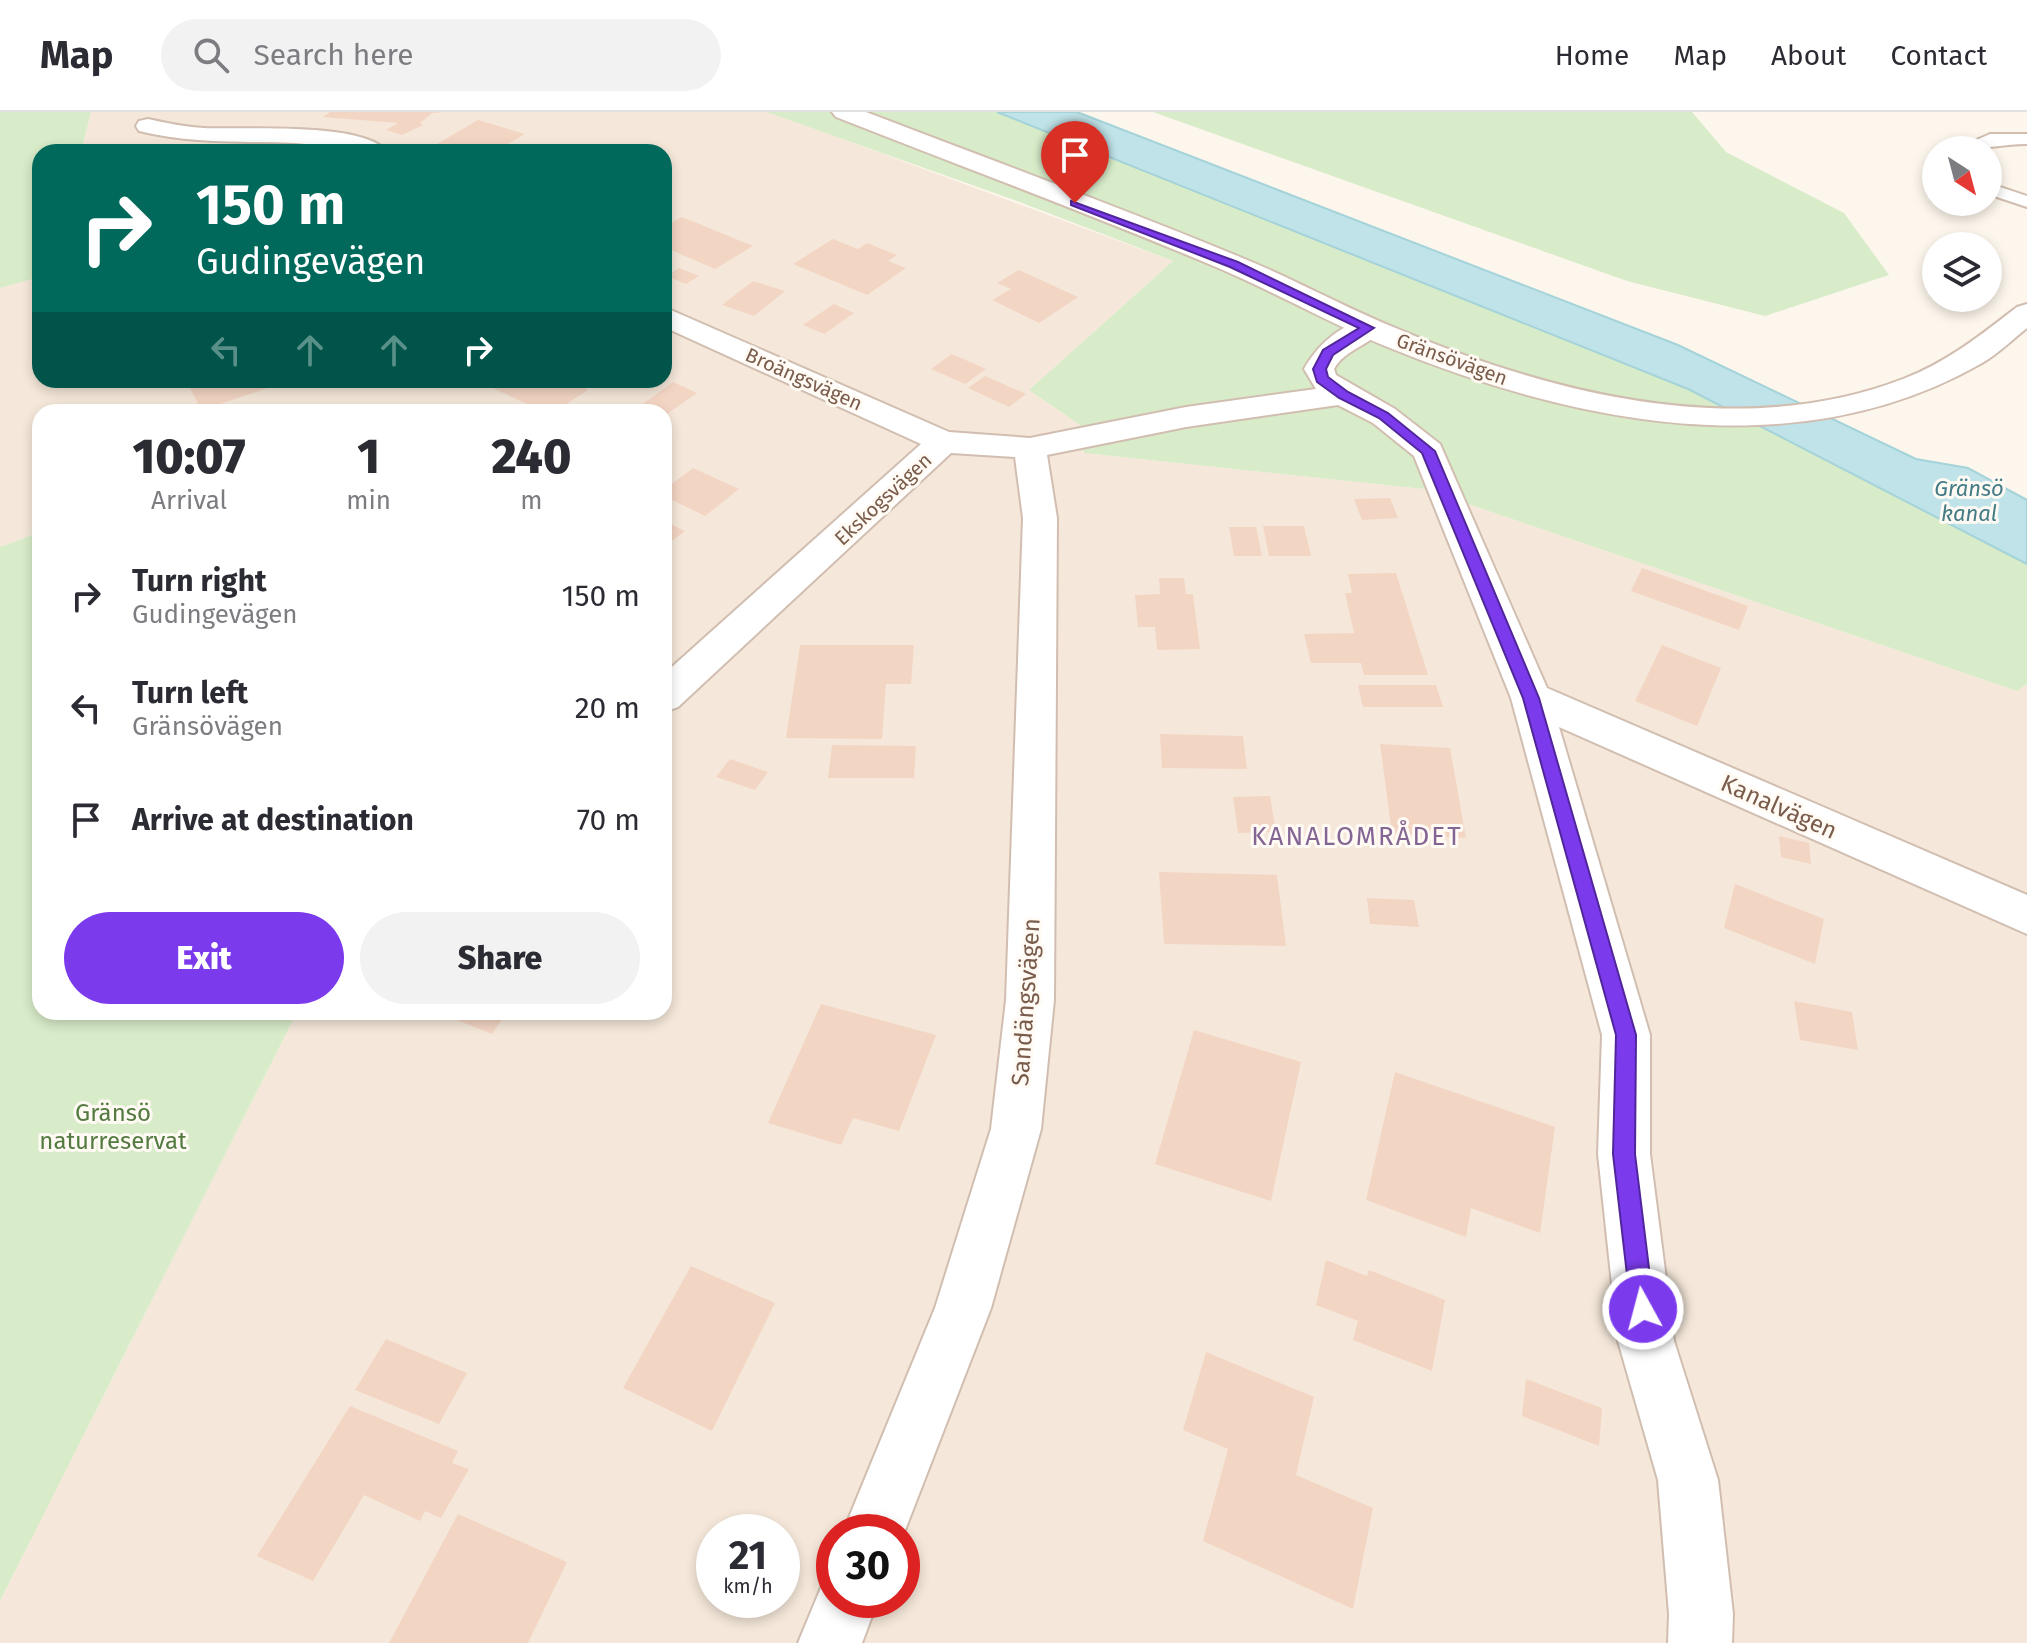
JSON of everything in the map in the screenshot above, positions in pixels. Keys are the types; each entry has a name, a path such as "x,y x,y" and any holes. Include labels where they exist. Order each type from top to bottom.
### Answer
{"street":[{"name":"Gränsövägen","path":"844,112 1234,265 1368,328 1506,380 1636,408 1736,416 1806,413 1871,401 1940,375 1973,355 2027,313"},
{"path":"148,126 177,135 314,138 340,144"},
{"name":"Broängsvägen","path":"672,320 943,442"},
{"path":"1368,328 1328,353 1319,369 1322,379 1343,395 1384,416 1428,451 1531,698 1626,1035 1624,1154 1644,1325 1688,1480 1701,1614 1700,1643"},
{"name":"Ekskogsvägen","path":"672,690 943,442 1030,448 1186,417 1343,395"},
{"name":"Sandängsvägen","path":"881,1514 963,1308 1016,1129 1030,1000 1040,518 1030,448"},
{"name":"Kanalvägen","path":"1531,698 2027,915"},
{"path":"830,1643 840,1618"}],"lane":[{"path":"2002,139 2027,139"},
{"path":"2002,193 2027,202"}],"shaded area":[{"path":"91,112 767,112 1173,261 1029,390 1080,425 1084,453 1424,489 2017,691 2027,684 2027,1643 0,1643 0,1601 293,1020 672,1020 672,404 32,404 32,535 0,547 0,288 32,279 32,388 672,388 672,144 83,144"}],"green space":[{"path":"0,112 91,112 83,144 32,144 32,279 0,288"},
{"path":"767,112 997,112 1688,389 2027,564 2027,684 2017,691 1424,489 1084,453 1080,425 1029,390 1173,261 1017,201"},
{"path":"1153,112 1692,112 1726,152 1844,213 1889,275 1765,316 1627,281"},
{"name":"Gränsö naturreservat","path":"32,535 32,1020 293,1020 0,1601 0,547"}],"water":[{"name":"Gränsö kanal","path":"997,112 1077,112 1678,345 1916,459 1968,468 2027,500 2027,564 1688,389"}],"building":[{"path":"330,112 445,112 432,113 420,123 423,125 402,135 386,130 398,123 323,117"},
{"path":"478,120 525,134 508,144 437,144"},
{"path":"682,217 753,246 715,269 672,250 672,223"},
{"path":"833,239 858,249 867,243 897,255 888,261 906,268 867,295 793,264"},
{"path":"679,268 699,276 686,284 672,278 672,272"},
{"path":"1019,270 1078,297 1039,323 992,300 1011,289 997,283"},
{"path":"753,281 785,291 754,316 722,305"},
{"path":"834,304 854,313 824,334 803,325"},
{"path":"952,354 986,369 965,384 931,369"},
{"path":"985,376 1026,394 1009,407 968,388"},
{"path":"672,383 697,393 672,410 672,404 643,404 665,388 672,388"},
{"path":"190,388 268,388 219,404 198,404"},
{"path":"493,388 588,390 566,404 527,404"},
{"path":"693,468 739,489 705,516 672,500 672,484"},
{"path":"1390,498 1398,518 1362,520 1354,499"},
{"path":"672,525 685,531 672,541"},
{"path":"1263,526 1304,526 1311,556 1269,556"},
{"path":"1229,527 1256,527 1262,556 1234,556"},
{"path":"1642,568 1748,606 1739,630 1631,591"},
{"path":"1396,573 1428,675 1364,675 1361,663 1311,663 1304,634 1354,633 1345,593 1352,593 1348,574"},
{"path":"1159,578 1184,578 1186,594 1193,594 1200,649 1157,650 1155,627 1138,627 1135,595 1160,594"},
{"path":"800,645 914,645 911,684 886,684 882,739 786,738"},
{"path":"1662,645 1721,668 1697,726 1635,701"},
{"path":"1358,685 1436,685 1443,707 1363,707"},
{"path":"1160,734 1243,736 1247,769 1162,768"},
{"path":"1380,744 1450,748 1466,838 1392,834"},
{"path":"832,745 916,746 914,778 828,778"},
{"path":"730,759 768,772 755,790 716,777"},
{"path":"1270,796 1276,832 1238,833 1233,797"},
{"path":"1779,836 1809,843 1811,864 1781,857"},
{"path":"1159,872 1277,875 1286,946 1164,944"},
{"path":"1735,884 1824,919 1815,964 1724,928"},
{"path":"1367,898 1414,900 1419,927 1370,924"},
{"path":"1794,1001 1852,1012 1858,1050 1800,1040"},
{"path":"821,1004 936,1035 899,1131 853,1118 841,1145 768,1123"},
{"path":"457,1020 502,1020 492,1034"},
{"path":"1194,1030 1301,1062 1271,1201 1155,1164"},
{"path":"1395,1072 1555,1127 1540,1233 1471,1208 1466,1237 1366,1200"},
{"path":"1326,1260 1367,1276 1369,1270 1445,1300 1432,1371 1353,1340 1358,1321 1316,1305"},
{"path":"691,1266 775,1303 712,1431 623,1388"},
{"path":"386,1339 467,1373 439,1424 355,1390"},
{"path":"1206,1352 1314,1397 1296,1475 1373,1508 1353,1609 1203,1541 1228,1449 1183,1430"},
{"path":"1526,1379 1602,1408 1599,1446 1522,1416"},
{"path":"350,1406 458,1451 452,1463 469,1469 441,1518 425,1511 420,1521 364,1495 313,1581 257,1556"},
{"path":"458,1514 567,1562 528,1643 389,1643"}],"district":[{"name":"KANALOMRÅDET","path":"1357,836"}],"route":[{"path":"1075,203 1234,265 1368,328 1328,353 1319,369 1322,379 1343,395 1384,416 1428,451 1531,698 1626,1035 1624,1154 1643,1309"}]}
